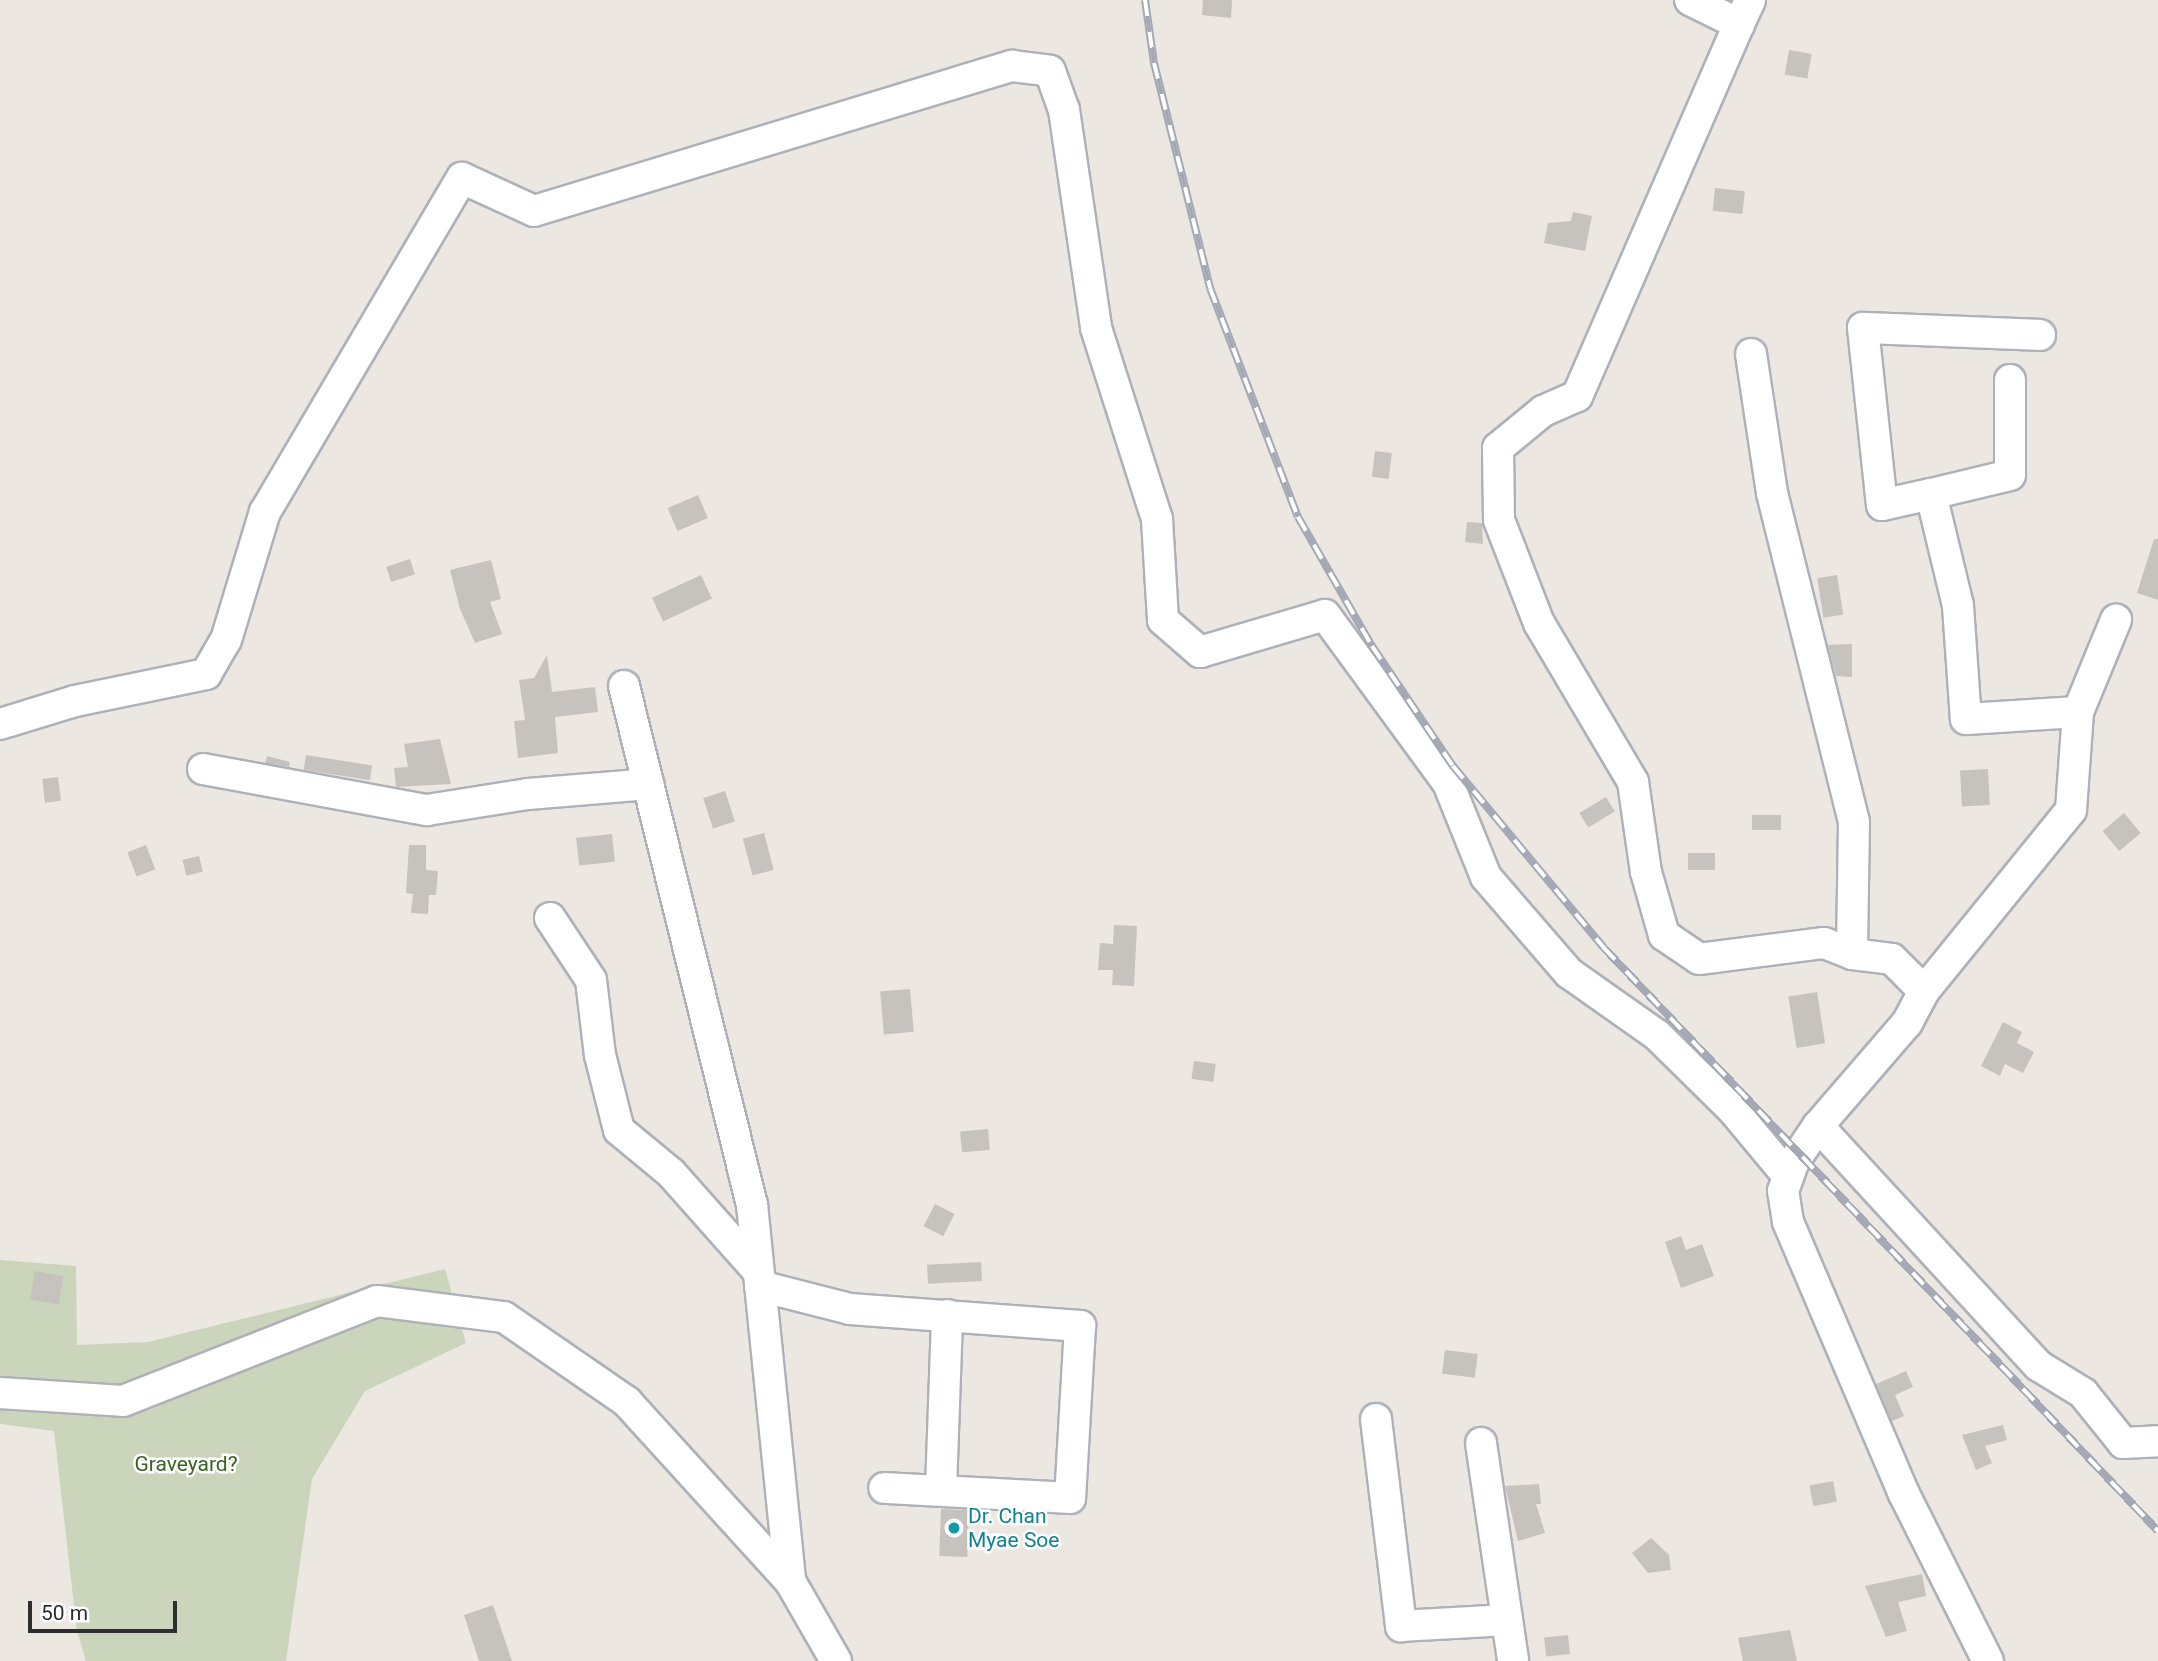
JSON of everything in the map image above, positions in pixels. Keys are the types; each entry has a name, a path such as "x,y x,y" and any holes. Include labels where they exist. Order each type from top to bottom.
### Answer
{"street":[{"path":"1690,0 1744,12 1577,396 1543,411 1498,448 1499,520 1539,623 1633,782 1646,872 1664,935 1699,959 1824,943 1852,954 1892,959 1924,990"},
{"path":"0,724 75,701 206,674 226,640 265,512 462,178 534,211 1012,66 1050,71 1063,110 1096,328 1157,519 1163,620 1200,652 1325,615 1448,783 1486,877 1569,973 1657,1035 1733,1110 1788,1176"},
{"path":"2010,380 2010,475 1882,505 1863,328 2040,335"},
{"path":"1751,354 1772,493 1854,822 1852,954"},
{"path":"1931,494 1958,606 1966,719 2078,712"},
{"path":"1987,1661 1904,1494 1788,1222 1783,1191 1788,1176 1818,1126 1907,1023 1924,990 2071,810 2078,712 2116,620"},
{"path":"624,686 752,1205 790,1581"},
{"path":"202,769 427,810 528,794 649,785"},
{"path":"550,918 591,980 600,1055 620,1130 671,1173 759,1278 850,1309 1080,1326 1070,1498 884,1488"},
{"path":"1818,1126 2039,1366 2083,1393 2123,1443 2158,1441"},
{"path":"0,1393 123,1401 377,1301 504,1317 627,1402 790,1581 836,1661"},
{"path":"941,1490 947,1315"},
{"path":"1376,1419 1401,1626 1507,1620"},
{"path":"1481,1443 1513,1661"}],"green space":[{"name":"Graveyard?","path":"0,1260 76,1266 77,1345 148,1342 445,1269 466,1343 365,1391 312,1479 286,1661 86,1661 77,1631 54,1431 0,1424"}],"building":[{"path":"1203,0 1232,0 1231,18 1202,15"},
{"path":"1789,50 1812,54 1807,79 1785,75"},
{"path":"1715,188 1745,191 1742,214 1713,211"},
{"path":"1573,212 1592,216 1585,251 1544,243 1548,223 1571,221"},
{"path":"1375,451 1392,453 1389,479 1372,477"},
{"path":"698,495 708,518 677,531 668,508"},
{"path":"1467,522 1482,523 1483,544 1465,542"},
{"path":"2154,539 2158,539 2158,600 2137,593"},
{"path":"410,559 415,574 391,582 386,567"},
{"path":"491,560 501,599 490,602 502,634 475,643 460,609 450,570"},
{"path":"701,575 712,599 663,621 652,598"},
{"path":"1837,575 1843,615 1824,618 1817,578"},
{"path":"1852,644 1852,677 1836,676 1828,645"},
{"path":"547,655 552,692 595,687 598,712 555,717 558,753 518,758 514,721 525,720 519,680 534,678"},
{"path":"440,739 451,784 396,787 394,768 408,767 404,744"},
{"path":"306,755 372,765 370,780 304,770"},
{"path":"267,756 290,762 289,767 265,763"},
{"path":"1988,769 1990,805 1962,806 1960,770"},
{"path":"58,777 61,801 45,803 42,779"},
{"path":"725,791 735,821 713,829 703,798"},
{"path":"1606,797 1615,812 1588,828 1579,813"},
{"path":"2124,813 2141,833 2119,851 2103,831"},
{"path":"1752,815 1781,815 1781,830 1752,830"},
{"path":"764,833 774,870 753,875 743,839"},
{"path":"612,834 615,862 579,866 576,838"},
{"path":"146,845 155,869 137,876 127,852"},
{"path":"409,845 426,845 426,870 438,871 436,895 429,895 428,914 411,913 413,894 406,893"},
{"path":"1688,853 1715,853 1715,870 1688,870"},
{"path":"199,856 203,872 186,876 183,860"},
{"path":"1114,925 1137,926 1134,986 1112,985 1113,970 1098,970 1100,943 1113,944"},
{"path":"910,989 914,1032 884,1034 880,992"},
{"path":"1817,992 1825,1043 1796,1048 1788,997"},
{"path":"2003,1022 2022,1032 2017,1043 2034,1052 2023,1073 2005,1064 2000,1076 1981,1066"},
{"path":"1194,1061 1216,1064 1213,1082 1191,1079"},
{"path":"988,1129 990,1150 962,1152 960,1131"},
{"path":"935,1204 955,1214 943,1236 924,1226"},
{"path":"1681,1236 1686,1250 1702,1244 1714,1276 1681,1288 1665,1242"},
{"path":"981,1262 982,1281 928,1284 927,1265"},
{"path":"35,1271 64,1276 59,1305 30,1300"},
{"path":"1445,1350 1478,1354 1475,1378 1442,1374"},
{"path":"1906,1371 1913,1387 1895,1395 1904,1416 1892,1421 1876,1384"},
{"path":"2003,1425 2007,1440 1985,1446 1992,1463 1976,1470 1962,1435"},
{"path":"1833,1481 1837,1502 1813,1506 1809,1486"},
{"path":"1539,1484 1541,1504 1536,1504 1545,1533 1518,1541 1505,1486"},
{"name":"Dr. Chan Myae Soe","path":"941,1509 969,1510 967,1557 939,1556"},
{"path":"1651,1538 1669,1555 1671,1570 1648,1573 1632,1553"},
{"path":"1922,1574 1926,1596 1898,1602 1907,1631 1886,1637 1865,1586"},
{"path":"493,1605 512,1661 479,1661 464,1615"},
{"path":"1790,1630 1797,1661 1743,1661 1738,1638"},
{"path":"1568,1635 1570,1654 1546,1656 1544,1638"}],"railway":[{"path":"1145,0 1154,63 1210,288 1298,517 1372,646 1453,766 1604,948 2158,1531"}],"place":[{"name":"Dr. Chan Myae Soe","path":"954,1528"}]}
